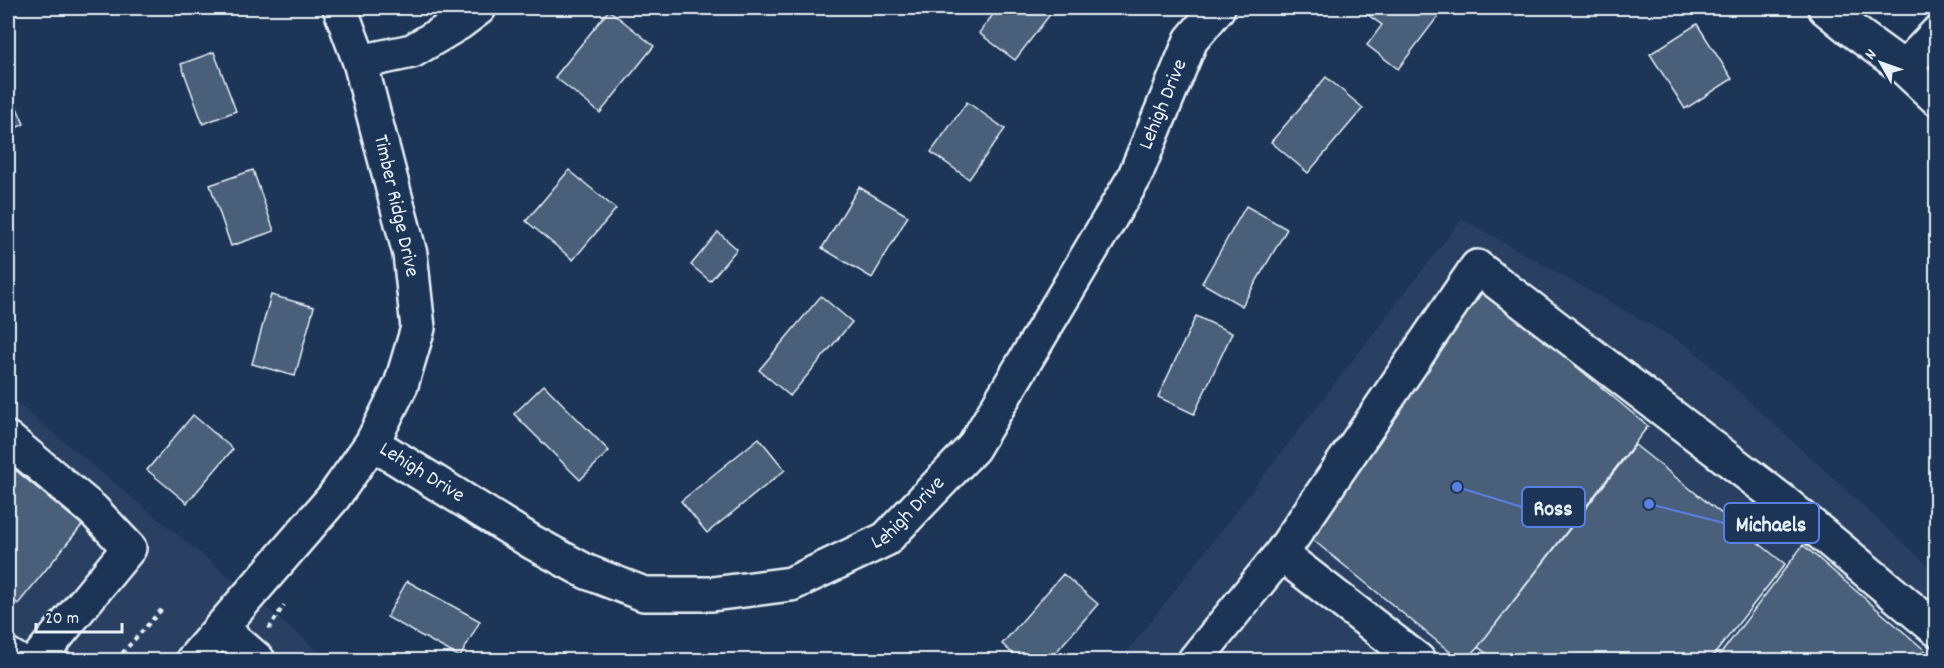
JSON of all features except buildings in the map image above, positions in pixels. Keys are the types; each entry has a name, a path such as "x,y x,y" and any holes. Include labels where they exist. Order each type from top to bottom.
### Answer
{"street":[{"name":"Timber Ridge Drive","path":"193,660 333,498 372,443 402,385 418,328 410,254 360,62 340,8"},
{"path":"360,62 412,51 459,23 479,8"},
{"name":"Lehigh Drive","path":"372,443 532,542 587,572 644,594 712,594 790,584 886,539 973,448 1134,178 1191,40 1218,8"},
{"path":"1825,8 1904,68 1936,98"},
{"path":"1904,68 1936,34"},
{"path":"1195,660 1281,554 1477,267 1780,499 1936,629"},
{"path":"8,440 93,510 129,548 37,660"},
{"path":"1281,554 1418,660"},
{"path":"221,628 258,660"},
{"path":"8,655 16,660"}],"path":[{"path":"8,595 13,599"},
{"path":"116,660 162,609"}],"shaded area":[{"path":"1462,219 1691,348 1936,573 1936,660 1121,660"},
{"path":"8,396 223,572 329,660 8,660"}],"place":[{"name":"Ross","path":"1457,487"},
{"name":"Michaels","path":"1649,504"}]}
